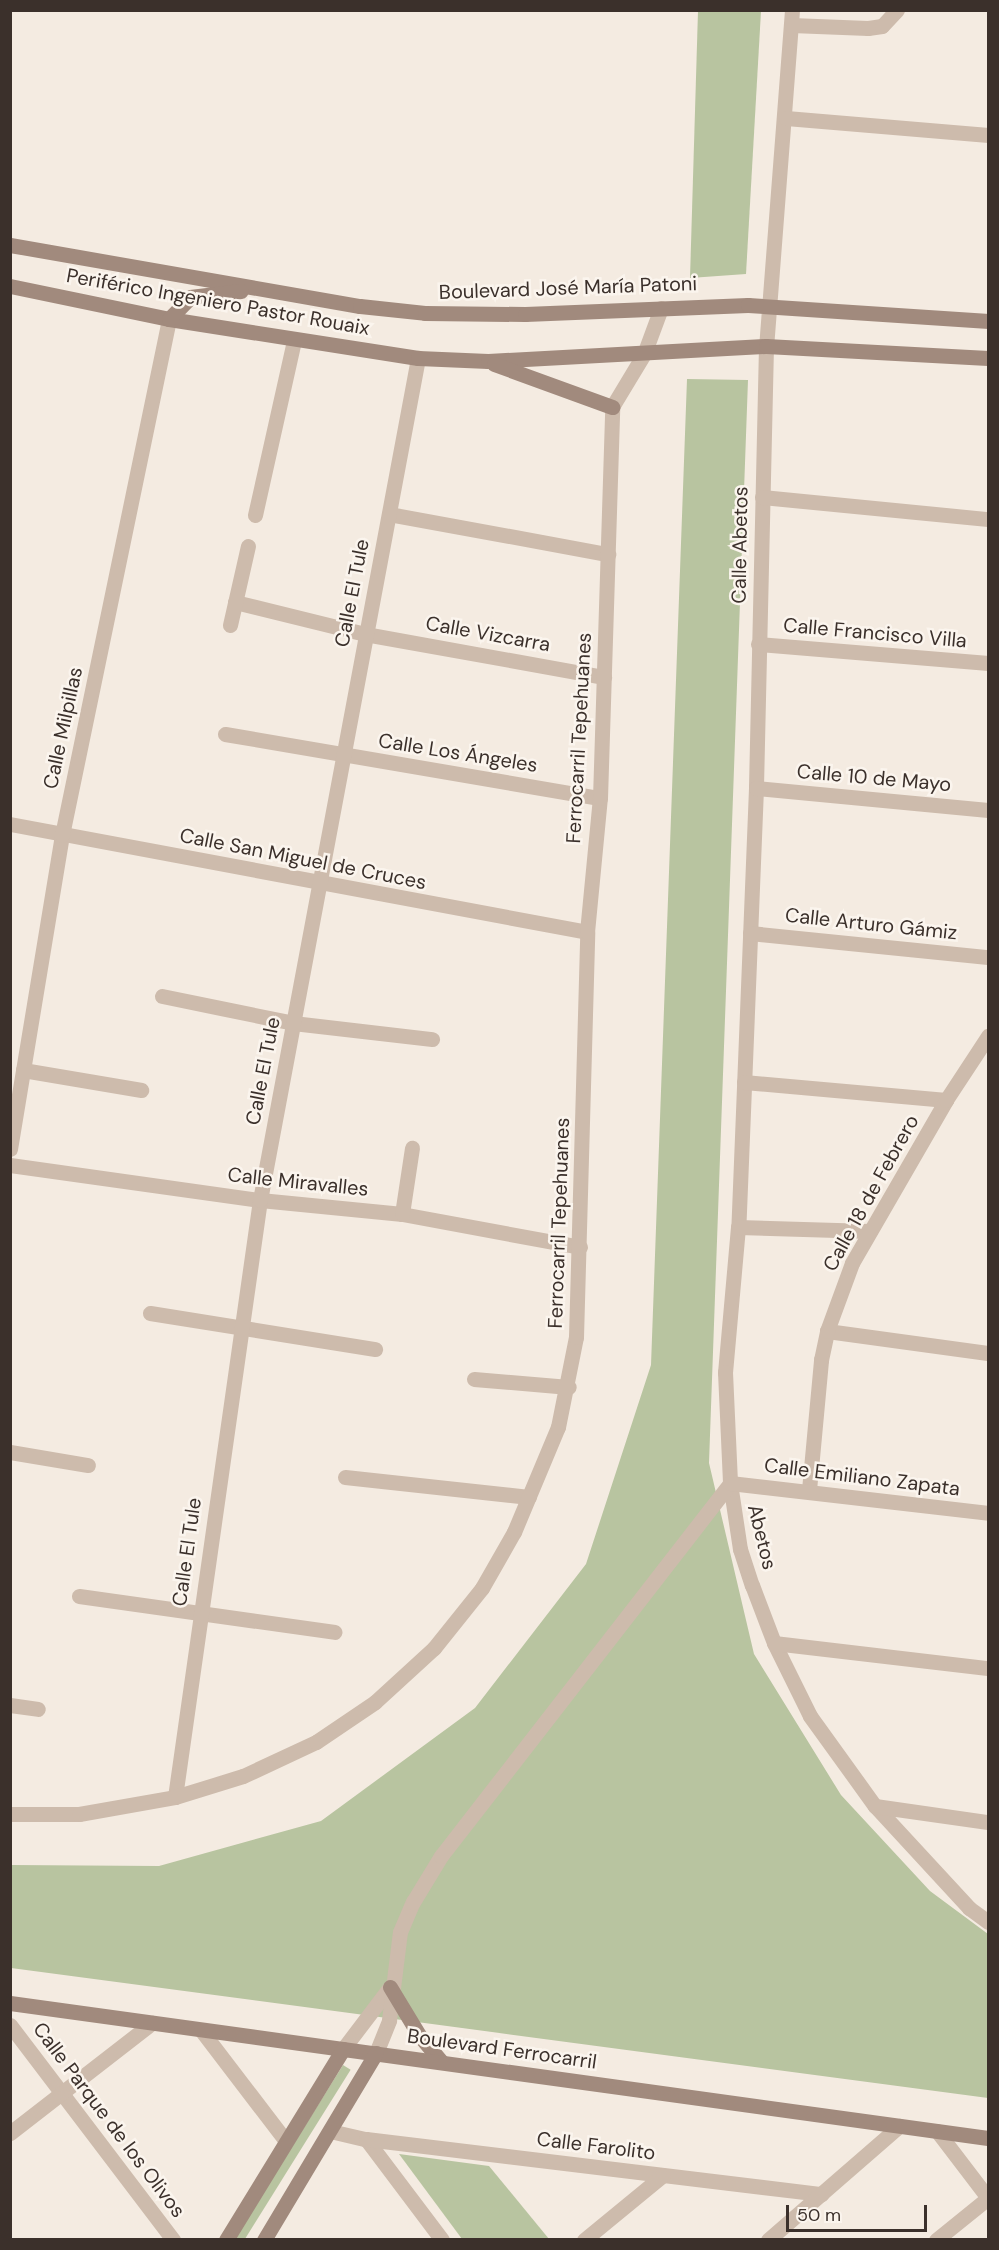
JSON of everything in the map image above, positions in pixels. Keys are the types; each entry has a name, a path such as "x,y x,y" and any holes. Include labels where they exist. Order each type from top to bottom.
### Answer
{"main road":[{"name":"Boulevard José María Patoni","path":"10,245 271,290 425,313 513,314 768,306 988,321"},
{"name":"Periférico Ingeniero Pastor Rouaix","path":"10,286 169,319 418,358"},
{"path":"169,319 184,301 200,294 271,290"},
{"path":"418,358 488,362 766,346 988,358"},
{"path":"488,362 612,407"},
{"path":"390,1987 419,2035 442,2062"},
{"name":"Boulevard Ferrocarril","path":"10,2002 988,2138"},
{"path":"226,2240 343,2049"},
{"path":"264,2240 376,2053"}],"street":[{"path":"792,18 868,28 882,26 897,10"},
{"name":"Calle Abetos","path":"744,1082 756,788 766,346 786,118 792,18"},
{"path":"786,118 988,135"},
{"name":"Ferrocarril Tepehuanes","path":"10,1814 79,1814 174,1797 279,1761 316,1742 375,1702 460,1618 500,1558 529,1497 558,1428 569,1387 576,1337 587,932 600,798 612,407 644,354 661,308"},
{"name":"Calle Milpillas","path":"10,1149 62,835 169,319"},
{"path":"255,515 294,340"},
{"name":"Calle El Tule","path":"174,1797 260,1200 322,884 418,358"},
{"path":"762,497 988,519"},
{"path":"389,514 608,554"},
{"path":"230,626 248,546"},
{"name":"Calle Vizcarra","path":"236,602 366,634 604,676"},
{"name":"Calle Francisco Villa","path":"759,644 988,663"},
{"name":"Calle Los Ángeles","path":"225,734 600,798"},
{"name":"Calle 10 de Mayo","path":"756,788 988,810"},
{"name":"Calle San Miguel de Cruces","path":"10,824 587,932"},
{"name":"Calle Arturo Gámiz","path":"750,933 988,957"},
{"path":"162,996 293,1023 432,1039"},
{"name":"Calle 18 de Febrero","path":"809,1490 827,1331 852,1263 946,1100 988,1036"},
{"path":"24,1070 141,1090"},
{"path":"744,1082 946,1100"},
{"name":"Abetos","path":"744,1082 738,1227 725,1372 730,1483 740,1549 774,1643 810,1716 874,1806 969,1908 988,1922"},
{"path":"402,1214 412,1148"},
{"name":"Calle Miravalles","path":"10,1165 260,1200 402,1214 580,1247"},
{"path":"738,1227 870,1231"},
{"path":"150,1314 375,1349"},
{"path":"827,1331 988,1353"},
{"path":"474,1378 569,1387"},
{"path":"10,1452 88,1465"},
{"path":"345,1477 529,1497"},
{"path":"376,2053 389,2020 390,1987 400,1932 413,1902 441,1856 730,1483"},
{"name":"Calle Emiliano Zapata","path":"730,1483 809,1490 988,1513"},
{"path":"79,1596 334,1632"},
{"path":"774,1643 988,1668"},
{"path":"10,1705 38,1709"},
{"path":"874,1806 988,1822"},
{"path":"343,2049 390,1987"},
{"path":"10,2133 152,2023"},
{"name":"Calle Parque de los Olivos","path":"10,2025 173,2240"},
{"path":"201,2030 286,2141"},
{"path":"768,2240 899,2126"},
{"name":"Calle Farolito","path":"330,2131 366,2139 822,2194"},
{"path":"936,2240 988,2198 937,2131"},
{"path":"366,2139 442,2240"},
{"path":"584,2240 663,2175"}],"green space":[{"path":"698,11 761,11 746,274 690,278"},
{"path":"687,379 748,380 709,1463 754,1654 841,1795 930,1891 988,1934 988,2098 11,1968 11,1865 159,1866 321,1821 475,1708 586,1564 651,1365"},
{"path":"343,2065 351,2070 244,2240 234,2240"},
{"path":"399,2154 489,2166 549,2239 462,2239"}]}
